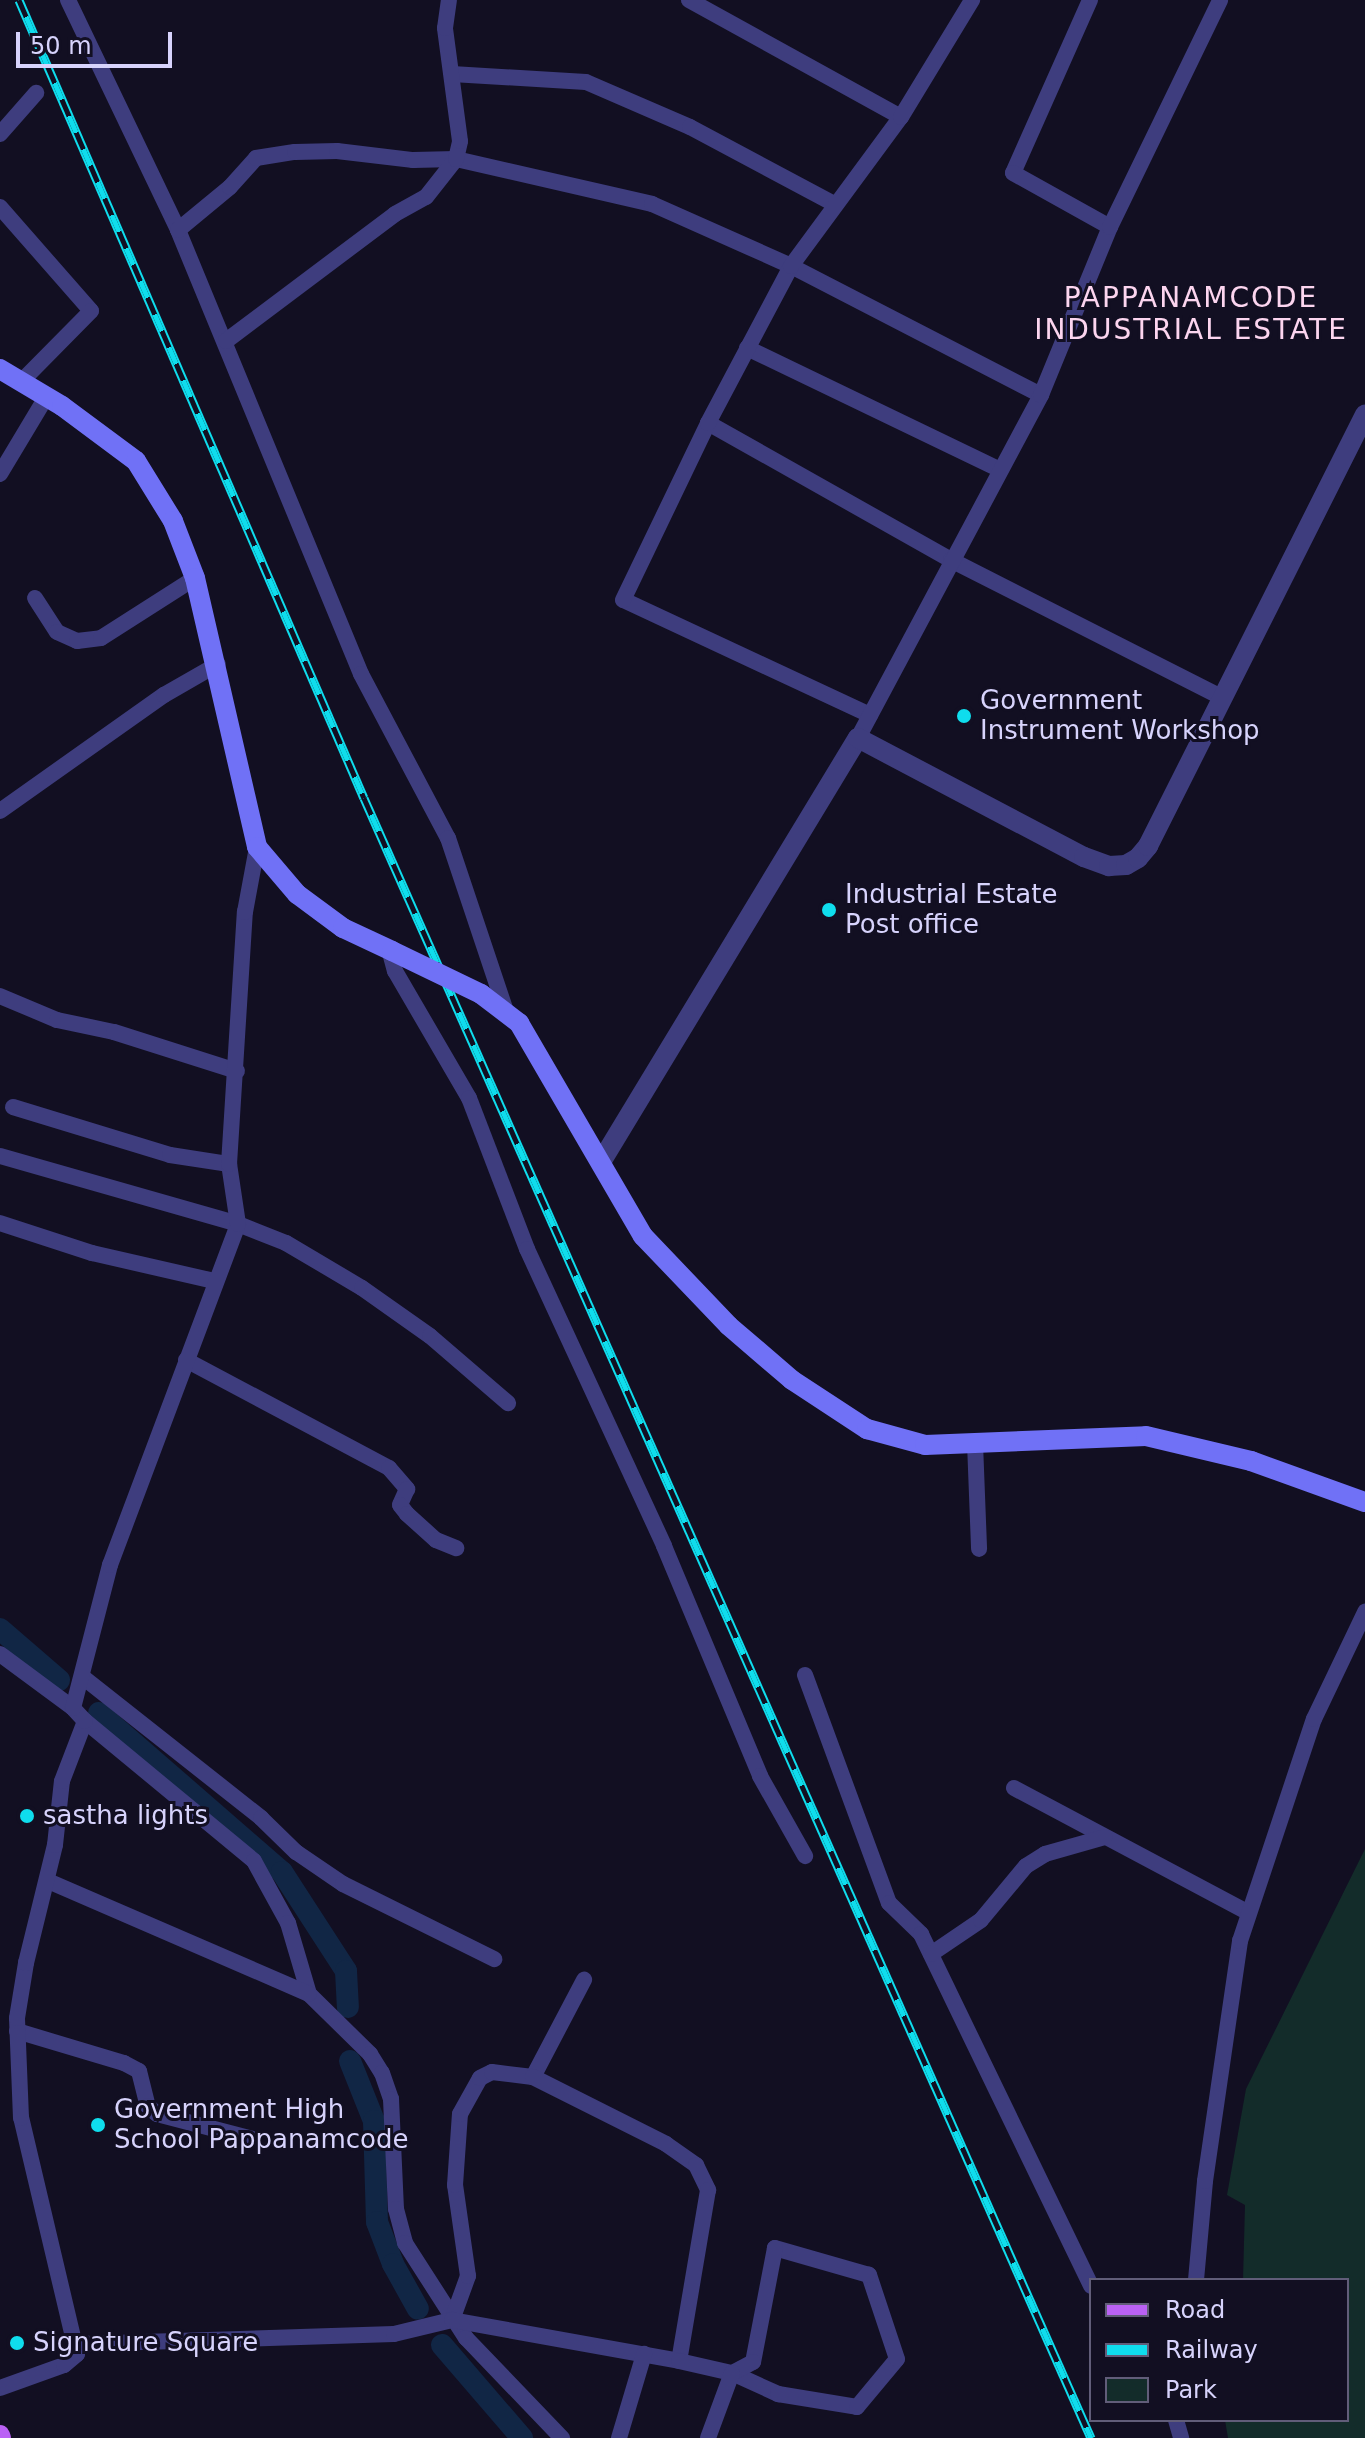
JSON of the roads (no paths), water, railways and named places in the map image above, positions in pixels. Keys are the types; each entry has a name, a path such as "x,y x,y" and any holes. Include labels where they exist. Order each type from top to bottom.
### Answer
{"main road":[{"path":"0,369 46,397 136,461 173,521 195,578 218,664 257,847 297,894 343,928 481,994 519,1023 643,1236 729,1326 792,1380 867,1429 925,1445 1146,1436 1251,1461 1365,1502"}],"street":[{"path":"68,0 178,230 361,674 448,838 507,1014"},
{"path":"226,341 395,214 426,197 456,159 460,141 445,28 449,0"},
{"path":"870,715 623,600 708,423 791,266 901,117 972,0"},
{"path":"1090,0 1013,173 1110,227"},
{"path":"601,1162 858,738 1041,395 1110,227 1220,0"},
{"path":"698,2 901,117"},
{"path":"452,74 586,82 690,127 834,204"},
{"path":"0,134 36,93"},
{"path":"178,230 230,187 256,158 295,152 337,151 413,160 456,159 652,204 791,266 1041,395"},
{"path":"0,207 91,311 21,382"},
{"path":"747,348 1000,470"},
{"path":"0,474 46,397"},
{"path":"858,738 1084,857 1109,866 1126,865 1138,858 1148,846 1365,414"},
{"path":"708,423 951,560 1223,698"},
{"path":"35,598 57,632 77,641 101,638 195,578"},
{"path":"0,811 164,695 218,664"},
{"path":"73,1708 84,1678 110,1565 214,1281 238,1224 229,1164 245,912 257,847"},
{"path":"390,950 395,971 469,1098 527,1249 664,1546 760,1776 805,1856"},
{"path":"0,996 57,1020 114,1032 237,1071"},
{"path":"13,1107 170,1155 229,1164"},
{"path":"0,1156 238,1224 286,1243 362,1288 430,1336 508,1403"},
{"path":"0,1223 92,1253 214,1281"},
{"path":"186,1360 389,1468 407,1489 400,1505 407,1514 436,1540 456,1548"},
{"path":"975,1443 979,1549"},
{"path":"1196,2278 1205,2181 1240,1941 1247,1912 1314,1719 1365,1612"},
{"path":"0,1654 73,1708 254,1861 288,1923 309,1994"},
{"path":"805,1675 889,1903 921,1934 1089,2282"},
{"path":"84,1678 261,1818 296,1852 343,1884 494,1959"},
{"path":"0,2388 64,2365 77,2354 78,2344 21,2118 17,2031 26,1963 48,1881 62,1781 85,1721"},
{"path":"1014,1788 1247,1912"},
{"path":"931,1954 981,1920 1026,1866 1045,1854 1105,1837"},
{"path":"48,1881 309,1994 370,2054 382,2073 391,2099 396,2209 405,2243 452,2320 562,2438"},
{"path":"533,2077 584,1980"},
{"path":"17,2031 124,2063 139,2071 148,2106 157,2114 253,2139"},
{"path":"452,2320 468,2276 455,2185 460,2114 480,2078 492,2072 533,2077 666,2144 696,2165 708,2190 679,2361"},
{"path":"78,2344 394,2334 452,2320 679,2361 732,2373 778,2394 857,2407 897,2359 869,2275 775,2248 753,2362 732,2373 708,2438"},
{"path":"619,2438 644,2354"}],"waterway":[{"path":"0,1629 59,1680"},
{"path":"99,1713 282,1872 346,1971 348,2007"},
{"path":"350,2061 374,2121 377,2222 393,2264 418,2309"},
{"path":"442,2345 522,2438"}],"railway":[{"path":"19,0 364,798 1091,2438"}],"place":[{"name":"Government Instrument Workshop","path":"964,716"},
{"name":"Industrial Estate Post office","path":"829,910"},
{"name":"sastha lights","path":"27,1816"},
{"name":"Government High School Pappanamcode","path":"98,2125"},
{"name":"Signature Square","path":"17,2343"}],"district":[{"name":"PAPPANAMCODE INDUSTRIAL ESTATE","path":"1191,314"}]}
